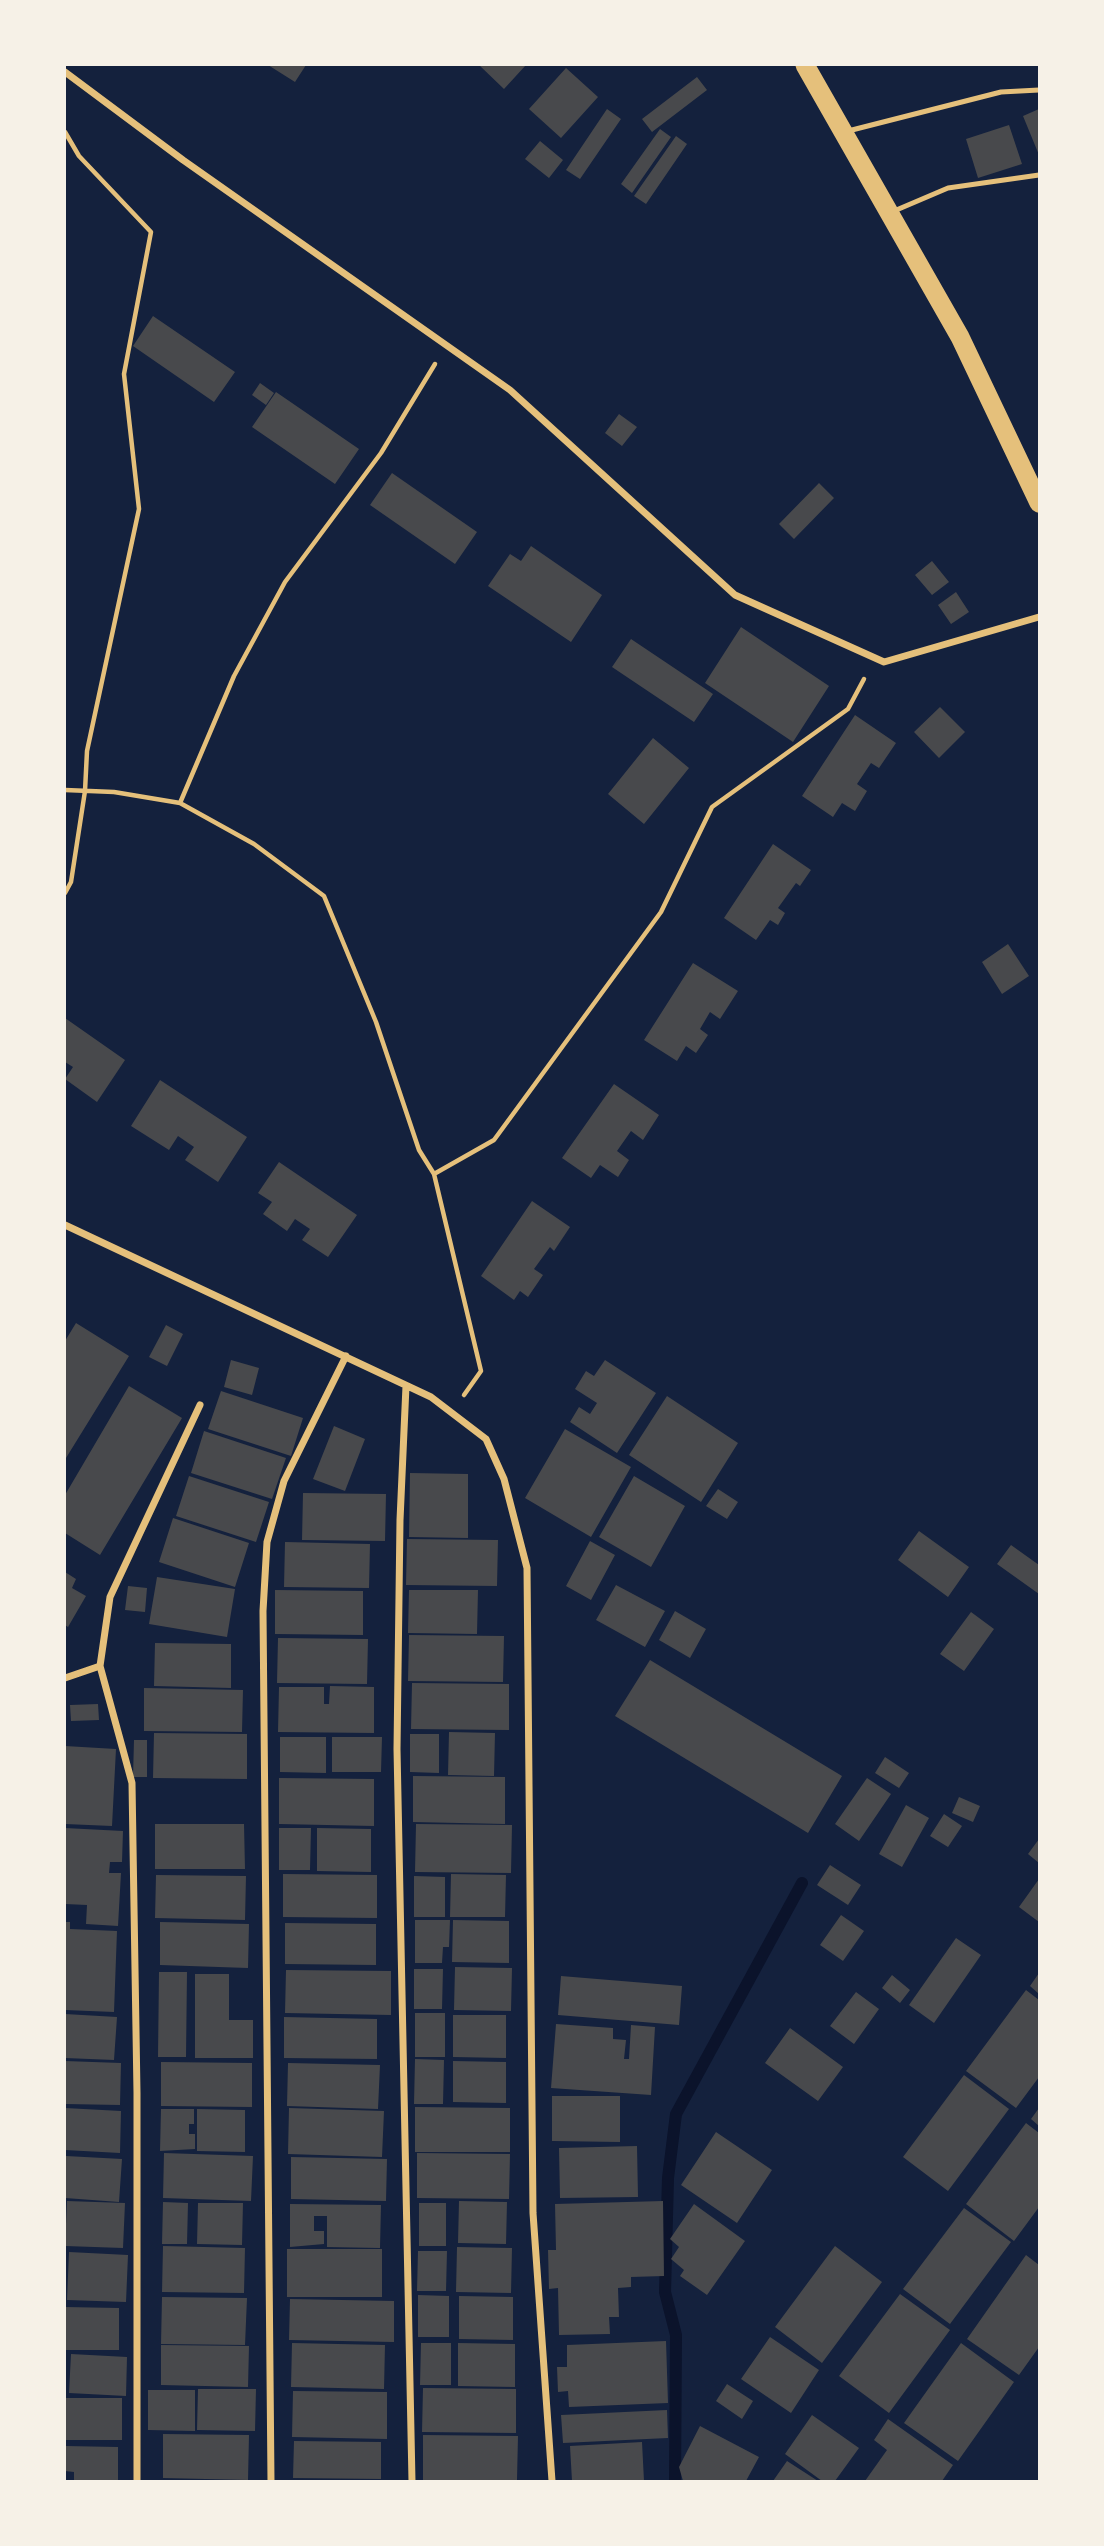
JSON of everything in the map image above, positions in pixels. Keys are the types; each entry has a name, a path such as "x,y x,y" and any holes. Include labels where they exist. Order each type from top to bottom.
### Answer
{"highway":[{"path":"805,65 960,337 1039,503"}],"street":[{"path":"65,72 183,160 510,390 734,595 884,662 1039,617"},
{"path":"65,1225 431,1397 486,1439 504,1479 527,1568 533,2213 552,2481"},
{"path":"271,2481 263,1625 268,1542 284,1481 346,1356"},
{"path":"406,1386 400,1520 397,1749 412,2481"},
{"path":"136,2481 137,2094 132,1783 100,1666 110,1597 200,1405"},
{"path":"65,1678 100,1666"}],"lane":[{"path":"842,132 1001,92 1039,90"},
{"path":"888,214 948,188 1039,175"}],"path":[{"path":"65,132 79,156 151,232 124,374 139,509 87,751 85,791 71,882 65,892"},
{"path":"180,803 234,676 285,582 381,453 446,345"},
{"path":"435,1174 494,1139 661,912 712,807 848,709 866,676 884,662"},
{"path":"65,790 114,792 180,803 254,844 324,896 376,1022 419,1150 435,1174 481,1371 451,1412"}],"building":[{"path":"268,65 306,65 295,82"},
{"path":"479,65 526,65 504,89"},
{"path":"566,68 598,97 561,138 529,109"},
{"path":"697,77 707,90 652,132 642,119"},
{"path":"607,109 621,119 580,179 566,170"},
{"path":"1039,109 1039,155 1023,116"},
{"path":"1009,125 1022,164 978,178 966,139"},
{"path":"660,129 671,137 632,193 621,184"},
{"path":"676,136 687,144 646,204 634,196"},
{"path":"540,141 563,160 549,178 525,159"},
{"path":"153,316 235,372 214,402 133,346"},
{"path":"260,383 274,393 266,405 252,395"},
{"path":"276,392 359,449 335,484 252,427"},
{"path":"619,414 637,427 622,446 605,433"},
{"path":"392,473 477,532 455,564 370,505"},
{"path":"819,483 834,498 794,539 779,524"},
{"path":"531,546 602,595 571,642 488,586 510,554 521,561"},
{"path":"932,561 949,582 932,595 915,575"},
{"path":"956,592 969,612 951,624 938,605"},
{"path":"741,627 829,686 793,742 705,683"},
{"path":"631,639 713,694 694,722 612,667"},
{"path":"940,707 965,732 939,758 914,732"},
{"path":"855,715 896,743 879,768 871,763 857,784 867,791 855,811 842,803 833,817 802,796"},
{"path":"653,738 689,768 644,824 608,794"},
{"path":"773,844 811,870 800,886 796,883 778,908 785,913 778,925 770,920 756,940 724,918"},
{"path":"1008,944 1029,976 1002,994 982,962"},
{"path":"693,963 738,991 720,1019 710,1012 700,1029 708,1035 696,1053 686,1046 677,1061 644,1040"},
{"path":"65,1018 125,1060 97,1102 65,1079 73,1067 65,1062"},
{"path":"160,1080 247,1137 218,1182 185,1160 194,1147 178,1136 169,1150 131,1126"},
{"path":"614,1084 659,1115 643,1140 631,1131 617,1151 629,1160 618,1177 600,1165 591,1178 562,1158"},
{"path":"279,1162 357,1215 328,1257 302,1240 310,1229 295,1219 287,1231 263,1214 272,1202 258,1193"},
{"path":"532,1201 570,1227 554,1251 550,1247 534,1269 543,1275 528,1297 520,1291 514,1300 481,1276"},
{"path":"76,1323 129,1356 66,1458 65,1341"},
{"path":"166,1325 183,1334 167,1366 149,1357"},
{"path":"231,1360 259,1368 252,1395 224,1387"},
{"path":"605,1360 656,1393 617,1453 570,1422 579,1407 590,1414 597,1403 575,1389 586,1371 594,1376"},
{"path":"129,1386 182,1418 100,1555 65,1533 65,1495"},
{"path":"221,1391 303,1418 291,1456 208,1429"},
{"path":"667,1396 738,1443 701,1502 629,1455"},
{"path":"334,1426 365,1439 345,1491 313,1479"},
{"path":"565,1429 631,1467 591,1537 525,1498"},
{"path":"204,1431 286,1458 272,1499 191,1473"},
{"path":"410,1473 468,1474 468,1538 409,1537"},
{"path":"189,1476 269,1502 256,1542 176,1516"},
{"path":"634,1476 685,1506 651,1567 599,1537"},
{"path":"718,1489 738,1502 727,1519 706,1506"},
{"path":"303,1493 386,1494 385,1541 302,1540"},
{"path":"173,1518 249,1543 235,1587 159,1562"},
{"path":"919,1531 969,1567 948,1597 898,1560"},
{"path":"407,1539 498,1540 497,1586 406,1585"},
{"path":"590,1541 615,1555 591,1600 566,1586"},
{"path":"285,1542 370,1544 369,1588 284,1587"},
{"path":"1011,1545 1039,1565 1039,1594 997,1564"},
{"path":"65,1572 76,1579 72,1588 86,1596 68,1627 65,1625"},
{"path":"157,1577 235,1589 227,1637 149,1624"},
{"path":"616,1585 665,1611 645,1647 596,1620"},
{"path":"128,1586 147,1588 145,1612 125,1610"},
{"path":"275,1590 363,1591 363,1635 275,1634"},
{"path":"409,1590 478,1590 477,1634 408,1633"},
{"path":"675,1611 706,1629 690,1658 659,1640"},
{"path":"971,1612 994,1629 964,1671 940,1654"},
{"path":"409,1635 504,1636 503,1682 408,1681"},
{"path":"278,1638 368,1639 367,1684 277,1683"},
{"path":"155,1643 231,1644 231,1688 154,1686"},
{"path":"650,1660 842,1776 808,1833 615,1716"},
{"path":"412,1683 509,1684 509,1730 411,1729"},
{"path":"330,1686 374,1687 374,1733 278,1732 279,1687 324,1687 324,1704 329,1704"},
{"path":"144,1688 243,1690 242,1732 144,1731"},
{"path":"98,1704 99,1720 71,1721 70,1705"},
{"path":"449,1732 495,1733 494,1776 448,1775"},
{"path":"154,1733 247,1734 247,1779 153,1778"},
{"path":"410,1734 439,1734 439,1773 410,1772"},
{"path":"280,1737 326,1737 326,1773 280,1772"},
{"path":"332,1737 382,1737 381,1772 332,1772"},
{"path":"134,1740 147,1740 147,1777 133,1777"},
{"path":"65,1746 116,1749 112,1826 65,1824"},
{"path":"885,1757 909,1773 899,1788 875,1773"},
{"path":"413,1776 505,1777 505,1824 413,1822"},
{"path":"279,1778 374,1779 374,1826 279,1824"},
{"path":"867,1778 891,1794 859,1841 835,1824"},
{"path":"959,1797 980,1806 973,1822 952,1813"},
{"path":"906,1805 929,1818 902,1867 879,1854"},
{"path":"944,1814 962,1826 948,1847 930,1836"},
{"path":"155,1824 244,1824 245,1869 155,1869"},
{"path":"416,1824 512,1825 511,1873 415,1872"},
{"path":"65,1828 123,1831 122,1862 110,1862 109,1873 121,1873 118,1926 86,1924 87,1905 65,1904"},
{"path":"279,1828 311,1828 310,1870 279,1870"},
{"path":"317,1828 371,1829 371,1872 317,1871"},
{"path":"1039,1839 1039,1863 1028,1854"},
{"path":"830,1865 861,1885 848,1905 817,1885"},
{"path":"283,1874 377,1875 377,1918 283,1917"},
{"path":"451,1874 506,1875 505,1917 450,1917"},
{"path":"156,1875 246,1876 245,1920 155,1918"},
{"path":"414,1876 445,1877 445,1917 414,1917"},
{"path":"1039,1879 1039,1922 1019,1907"},
{"path":"841,1915 864,1931 843,1961 820,1945"},
{"path":"415,1920 450,1920 449,1947 443,1947 442,1963 415,1963"},
{"path":"453,1920 509,1921 509,1963 452,1962"},
{"path":"65,1922 70,1922 70,1929 117,1931 114,2012 65,2010"},
{"path":"160,1922 249,1924 248,1968 160,1965"},
{"path":"285,1923 376,1924 376,1965 285,1964"},
{"path":"956,1938 981,1955 934,2023 909,2005"},
{"path":"455,1967 512,1968 511,2011 454,2010"},
{"path":"414,1969 443,1969 442,2009 414,2009"},
{"path":"286,1970 391,1971 391,2015 285,2013"},
{"path":"159,1972 187,1972 186,2057 158,2057"},
{"path":"1039,1973 1039,1994 1030,1986"},
{"path":"195,1974 229,1974 229,2020 253,2020 253,2058 195,2058"},
{"path":"892,1975 910,1990 900,2003 882,1988"},
{"path":"561,1976 682,1986 679,2025 558,2015"},
{"path":"1026,1990 1039,2000 1039,2077 1016,2108 966,2071"},
{"path":"856,1992 879,2009 854,2044 830,2026"},
{"path":"415,2013 445,2013 445,2057 415,2057"},
{"path":"65,2014 117,2017 114,2060 65,2058"},
{"path":"453,2015 506,2015 506,2058 453,2057"},
{"path":"284,2017 377,2019 377,2059 284,2058"},
{"path":"556,2024 613,2028 613,2039 626,2040 624,2059 629,2059 631,2025 655,2027 651,2095 551,2088"},
{"path":"790,2028 843,2067 818,2101 765,2063"},
{"path":"415,2059 444,2060 443,2104 414,2104"},
{"path":"65,2061 121,2063 120,2105 65,2104"},
{"path":"453,2061 506,2062 506,2103 453,2102"},
{"path":"161,2062 252,2063 252,2107 161,2106"},
{"path":"288,2063 380,2065 378,2109 287,2106"},
{"path":"964,2075 1009,2109 948,2191 903,2157"},
{"path":"552,2096 620,2096 620,2142 552,2141"},
{"path":"415,2107 510,2108 510,2152 415,2152"},
{"path":"65,2108 121,2111 120,2153 65,2150"},
{"path":"289,2108 384,2111 382,2157 288,2154"},
{"path":"1039,2108 1039,2126 1031,2119"},
{"path":"161,2109 194,2109 194,2124 189,2124 189,2134 195,2134 195,2149 160,2151"},
{"path":"197,2109 245,2110 245,2152 197,2151"},
{"path":"1026,2123 1039,2133 1039,2207 1014,2241 966,2204"},
{"path":"716,2132 772,2170 737,2223 681,2185"},
{"path":"637,2146 638,2197 560,2198 559,2148"},
{"path":"164,2153 253,2156 251,2201 163,2198"},
{"path":"417,2153 510,2154 509,2199 417,2198"},
{"path":"66,2156 122,2159 119,2202 65,2198"},
{"path":"291,2157 387,2159 386,2201 291,2199"},
{"path":"67,2201 125,2203 123,2248 65,2246"},
{"path":"459,2201 507,2202 506,2244 458,2243"},
{"path":"663,2201 664,2276 631,2277 631,2287 618,2288 619,2317 609,2317 610,2334 559,2335 558,2288 549,2289 548,2250 556,2250 555,2204"},
{"path":"163,2202 188,2203 187,2244 162,2244"},
{"path":"198,2203 243,2203 242,2245 197,2244"},
{"path":"419,2203 446,2203 446,2246 419,2246"},
{"path":"290,2204 381,2205 380,2248 327,2247 327,2216 314,2216 314,2231 324,2231 324,2244 290,2247"},
{"path":"694,2204 745,2241 707,2295 680,2276 684,2270 671,2259 679,2247 670,2239"},
{"path":"964,2208 1011,2242 950,2324 903,2289"},
{"path":"163,2246 245,2248 244,2293 162,2292"},
{"path":"835,2246 882,2282 822,2363 775,2327"},
{"path":"457,2247 512,2248 511,2293 456,2292"},
{"path":"287,2249 382,2249 382,2297 287,2297"},
{"path":"418,2251 447,2251 446,2291 417,2291"},
{"path":"69,2252 128,2255 126,2302 67,2300"},
{"path":"1026,2255 1039,2265 1039,2347 1019,2375 967,2339"},
{"path":"900,2294 950,2330 889,2413 839,2376"},
{"path":"418,2295 449,2296 449,2337 418,2337"},
{"path":"459,2296 513,2297 513,2340 459,2339"},
{"path":"162,2297 247,2298 245,2345 161,2344"},
{"path":"290,2299 394,2301 394,2342 289,2340"},
{"path":"65,2307 119,2308 119,2350 65,2350"},
{"path":"770,2337 819,2370 791,2413 741,2379"},
{"path":"666,2341 668,2403 569,2407 568,2391 558,2392 557,2367 567,2367 567,2345"},
{"path":"292,2343 385,2345 384,2389 291,2387"},
{"path":"421,2343 451,2343 451,2385 420,2385"},
{"path":"458,2343 515,2344 515,2387 458,2386"},
{"path":"961,2343 1014,2382 958,2461 904,2423"},
{"path":"161,2345 249,2346 248,2387 161,2385"},
{"path":"71,2354 127,2357 126,2396 69,2393"},
{"path":"727,2384 753,2401 742,2419 716,2401"},
{"path":"423,2388 516,2389 516,2433 422,2432"},
{"path":"198,2389 256,2389 255,2431 197,2430"},
{"path":"148,2390 195,2390 195,2431 148,2430"},
{"path":"293,2391 387,2392 387,2439 292,2437"},
{"path":"65,2398 122,2398 122,2440 65,2440"},
{"path":"667,2410 668,2438 563,2443 561,2415"},
{"path":"812,2415 859,2448 835,2481 822,2481 785,2454"},
{"path":"888,2419 953,2465 942,2481 865,2481 887,2450 874,2440"},
{"path":"700,2426 759,2457 746,2481 683,2481 679,2467"},
{"path":"163,2434 249,2435 248,2480 163,2478"},
{"path":"423,2435 518,2436 517,2480 423,2480"},
{"path":"294,2441 381,2442 381,2479 293,2478"},
{"path":"642,2442 644,2481 572,2481 570,2446"},
{"path":"65,2446 118,2447 118,2481 74,2480 74,2472 65,2471"},
{"path":"787,2461 818,2481 773,2481"}],"waterway":[{"path":"675,2481 676,2335 665,2292 668,2178 676,2114 802,1883"}]}
